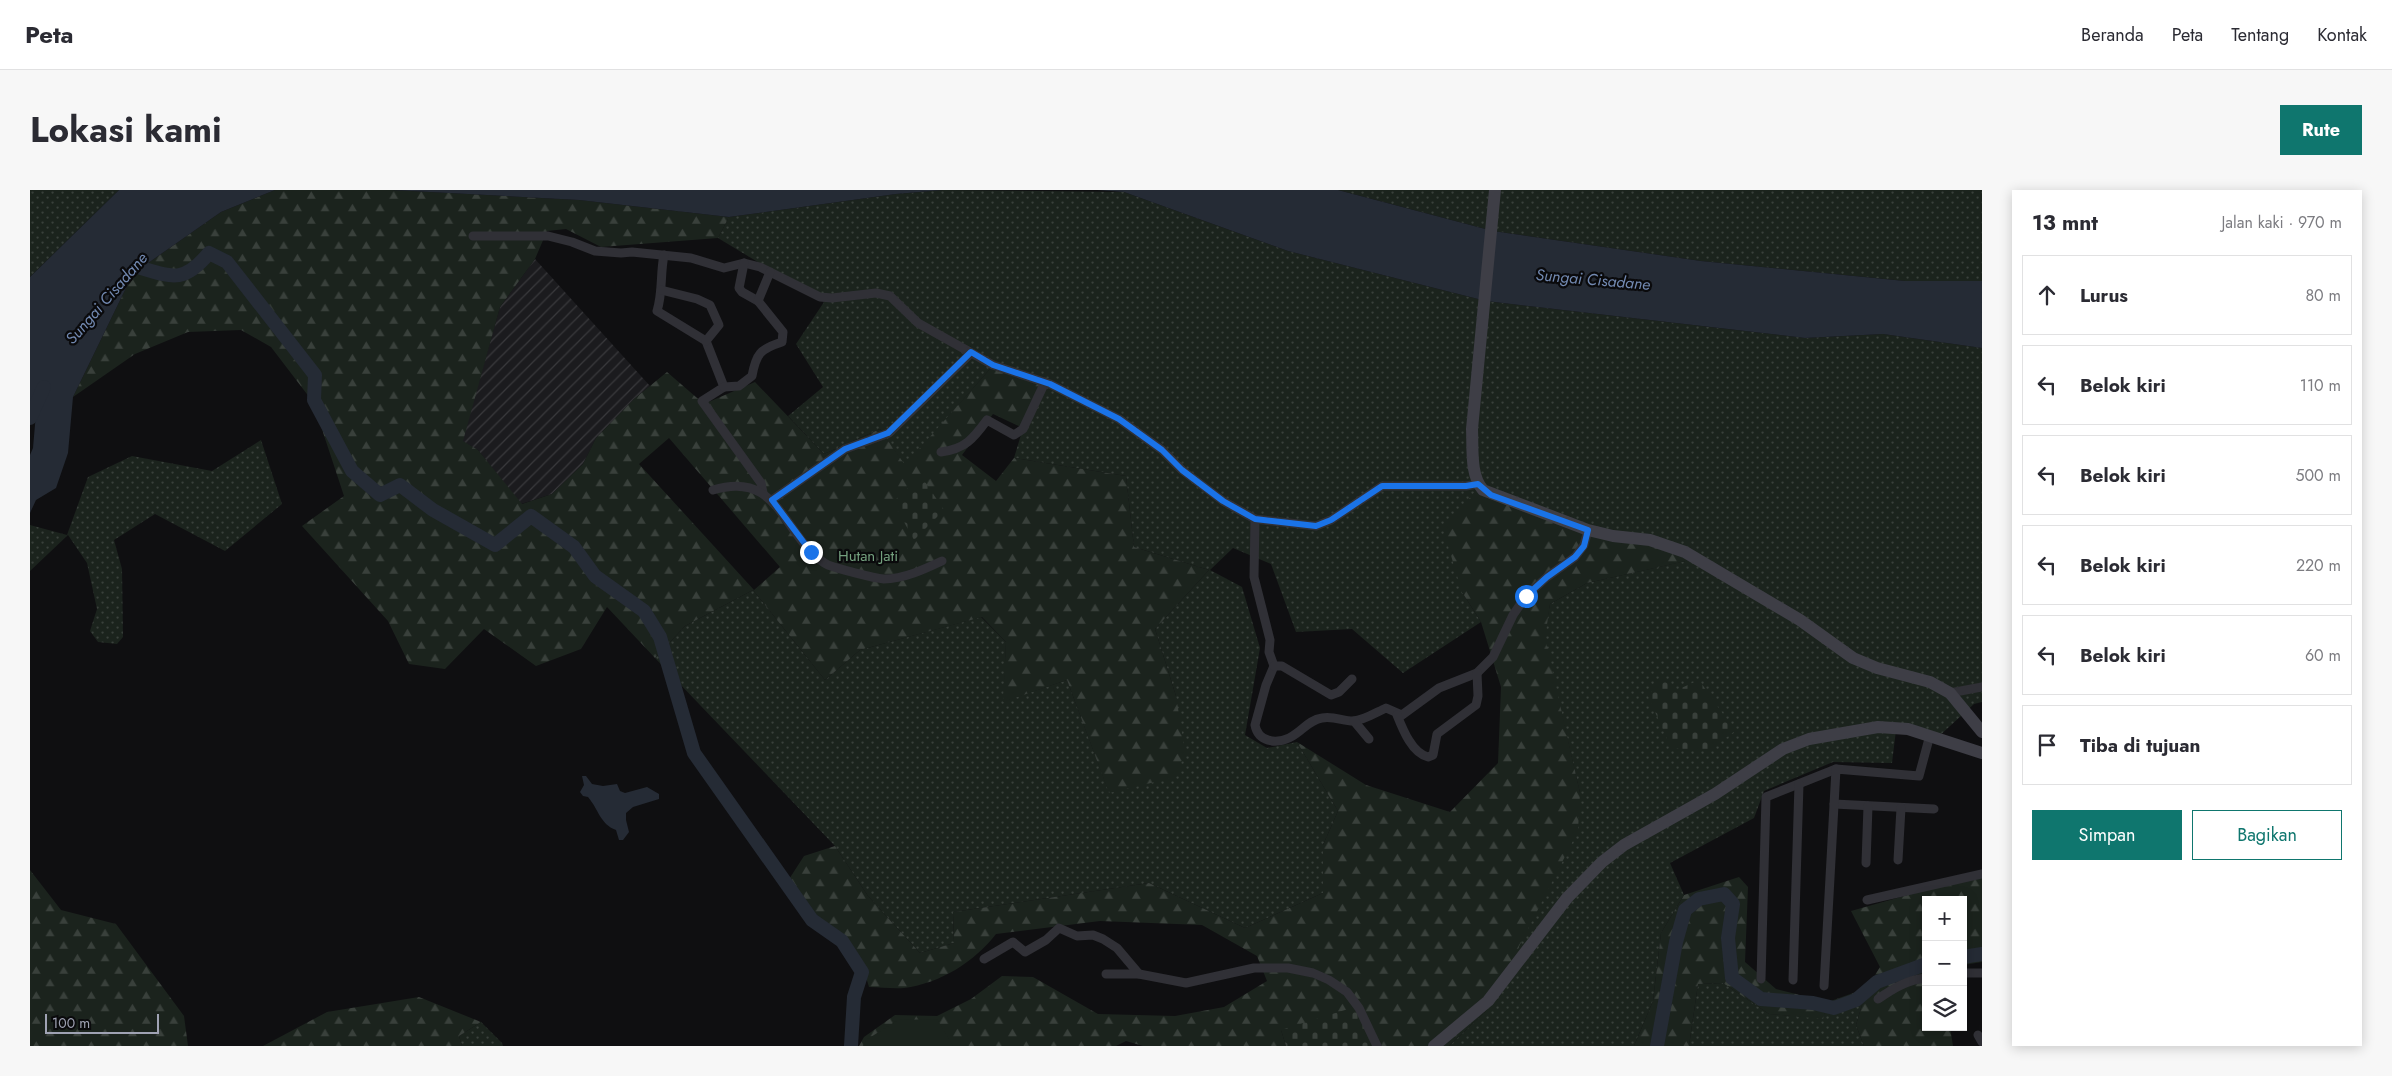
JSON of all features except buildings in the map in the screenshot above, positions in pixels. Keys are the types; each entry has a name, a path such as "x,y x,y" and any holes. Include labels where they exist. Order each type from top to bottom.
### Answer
{"main road":[{"path":"1494,190 1472,429 1474,469 1478,484 1491,495 1588,530 1613,536 1650,540 1685,552 1800,620 1853,658 1877,668 1930,682 1950,693 1982,732"},
{"path":"1434,1046 1488,1001 1567,898 1602,862 1624,845 1715,794 1783,749 1808,739 1878,727 1908,729 1982,753"}],"street":[{"path":"473,236 548,236 596,251 691,258 724,268 732,268 744,263 770,272 820,297 832,298 876,293 890,296 918,323 993,365 1045,382 1119,419 1162,450 1182,470 1223,501 1255,519 1316,526 1331,520 1382,486 1466,486 1478,484"},
{"path":"664,255 660,274 661,290 658,311 706,341 724,387"},
{"path":"744,263 739,288 742,292 758,301 782,332 782,342 766,347 755,359 752,376 739,386 724,387 702,401 761,483 763,493"},
{"path":"758,301 770,272"},
{"path":"661,290 697,299 710,305 719,325 706,341"},
{"path":"772,500 845,449 888,433 971,352"},
{"path":"941,452 954,450 972,440 987,420 1014,434 1023,429 1045,382"},
{"path":"713,490 730,485 740,485 763,493 772,500 811,552 827,564 884,579 914,574 942,560"},
{"path":"1255,519 1254,577 1270,640 1269,652 1274,666 1266,685 1255,725 1261,736 1273,742 1290,738 1308,722 1321,718 1339,717 1354,721 1369,739"},
{"path":"1397,715 1402,715 1439,688 1477,673 1493,657 1513,615 1526,596 1547,577 1575,557 1584,546 1588,530"},
{"path":"1274,666 1282,666 1331,695 1339,692 1352,679"},
{"path":"1354,721 1386,708 1393,709 1414,748 1420,756 1428,757 1433,754 1437,734 1476,705 1478,696 1477,673"},
{"path":"1950,693 1982,687"},
{"path":"1761,980 1766,797 1836,769 1919,776 1930,735"},
{"path":"1824,986 1836,769"},
{"path":"1793,980 1799,784"},
{"path":"1834,804 1934,809"},
{"path":"1866,863 1868,806"},
{"path":"1898,860 1900,808"},
{"path":"1867,900 1982,874"},
{"path":"984,959 1013,942 1025,952 1046,940 1059,928 1077,936 1093,935 1103,939 1117,948 1139,974"},
{"path":"1106,974 1139,974 1186,983 1254,968 1288,968 1313,973 1329,980 1347,992 1359,1008 1377,1046"},
{"path":"1967,973 1982,973"},
{"path":"1878,998 1897,986 1922,979"}],"shaded area":[{"path":"535,259 650,386 634,399 596,438 583,464 552,494 521,504 478,450 462,441 500,307"}],"green space":[{"path":"30,190 119,190 30,277"},
{"name":"Hutan Jati","path":"275,190 392,190 579,200 729,217 718,238 601,247 566,229 547,231 535,259 500,307 463,441 478,450 522,504 552,494 583,464 596,438 634,399 667,372 704,404 755,382 824,454 880,429 905,465 990,369 1045,385 1023,428 993,414 962,455 996,481 1014,458 1126,476 1134,547 1209,570 1155,629 1176,696 1185,752 1176,777 1109,793 1067,680 1003,702 1006,642 982,617 860,650 825,680 753,590 685,626 655,658 607,607 581,649 536,666 484,629 445,669 409,664 388,621 302,526 344,496 313,402 271,347 241,330 188,332 135,354 73,397 127,286 141,268 221,212","holes":["669,438 780,567 754,590 639,464"]},
{"path":"943,190 1124,192 1288,251 1486,301 1805,338 1883,334 1982,348 1982,702 1974,704 1937,738 1896,730 1892,763 1833,762 1764,791 1754,818 1670,863 1684,895 1661,933 1653,1001 1634,1046 1449,1046 1486,1011 1580,793 1544,638 1550,604 1587,583 1690,560 1462,592 1481,622 1403,673 1352,629 1296,632 1271,564 1233,548 1210,570 1242,587 1260,648 1245,735 1267,748 1297,742 1338,811 1323,845 1323,893 1245,928 1149,883 953,912 954,943 920,953 868,896 835,846 655,658 685,626 753,590 825,680 860,650 981,617 1006,642 1004,701 1067,680 1109,792 1176,696 1155,629 1209,570 1134,547 1126,476 1014,458 1023,428 990,369 905,466 880,429 824,454 788,416 823,387 796,344 824,302 718,238 729,217 896,194"},
{"path":"1338,190 1982,190 1982,281 1905,281 1701,261 1493,231"},
{"path":"261,440 282,504 225,551 155,514 114,540 122,569 123,637 117,644 98,642 90,631 97,609 87,563 68,535 30,571 30,525 67,535 88,477 132,456 212,471"},
{"path":"921,476 944,510 914,540 893,502"},
{"path":"1479,487 1691,560 1587,583 1550,604 1545,638 1580,793 1578,831 1486,1011 1449,1046 1379,1046 1281,1030 1286,1046 1143,1046 1126,1041 1116,1046 859,1046 864,1037 895,1015 937,1016 971,999 1002,976 1033,977 1098,1014 1175,1016 1224,1007 1267,981 1257,956 1202,925 1100,921 996,934 978,954 944,976 904,988 869,987 862,964 802,915 784,887 804,856 835,846 868,896 920,953 954,943 953,912 1149,883 1245,928 1323,893 1323,845 1338,811 1297,742 1366,785 1450,812 1498,763 1501,687 1481,622 1462,592 1443,529"},
{"path":"1662,679 1677,690 1699,680 1735,731 1708,751 1671,748 1648,696"},
{"path":"30,870 61,910 116,924 184,1016 188,1046 30,1046"},
{"path":"1982,874 1982,962 1967,964 1967,896 1922,896 1922,1031 1951,1031 1953,1046 1864,1046 1856,1025 1867,988 1880,967 1851,911"},
{"path":"1739,877 1748,887 1745,962 1776,989 1828,1002 1823,1019 1769,1014 1723,983 1698,984 1689,1046 1634,1046 1653,1001 1661,933 1684,895"},
{"path":"1723,983 1769,1014 1823,1018 1828,1002 1867,988 1856,1025 1864,1046 1689,1046 1698,984"},
{"path":"419,997 481,1022 459,1036 462,1046 263,1046 327,1012"},
{"path":"1361,1005 1376,1046 1286,1046 1281,1030"},
{"path":"937,1019 953,1046 863,1046 866,1040 898,1020"},
{"path":"481,1022 503,1046 462,1046 459,1036"}],"water":[{"path":"119,190 275,190 221,212 141,268 127,286 73,397 68,453 56,488 36,500 30,513 30,455 33,448 38,390 30,404 30,277"},
{"path":"392,190 943,190 896,194 729,217 579,200"},
{"path":"1097,190 1338,190 1493,231 1701,261 1905,281 1982,281 1982,348 1883,334 1805,338 1486,301 1288,251 1124,192"},
{"path":"582,776 586,776 592,784 603,786 617,784 620,791 625,793 647,787 659,794 659,799 633,807 626,813 629,832 623,840 619,840 616,830 606,824 588,797 583,796 580,792 584,785"}],"waterway":[{"path":"141,268 162,274 178,275 193,269 209,253 227,262 315,375 314,400 352,471 380,495 400,485 433,510 495,545 531,516 574,547 595,576 644,611 660,637 694,753 812,920 842,941 862,972 854,997 851,1046"},
{"name":"Sungai Cisadane","path":"30,418 44,387"},
{"path":"1657,1046 1676,942 1685,910 1699,899 1724,894 1733,904 1728,938 1732,978 1761,999 1813,1003 1834,1008 1856,1000 1877,982 1922,965"},
{"path":"1967,956 1982,954"}],"route":[{"path":"811,552 772,500 845,449 888,433 971,352 993,365 1050,384 1119,419 1162,450 1182,470 1223,501 1255,519 1316,526 1331,520 1382,486 1466,486 1478,484 1491,495 1588,530 1584,546 1575,557 1547,577 1526,596"}]}
